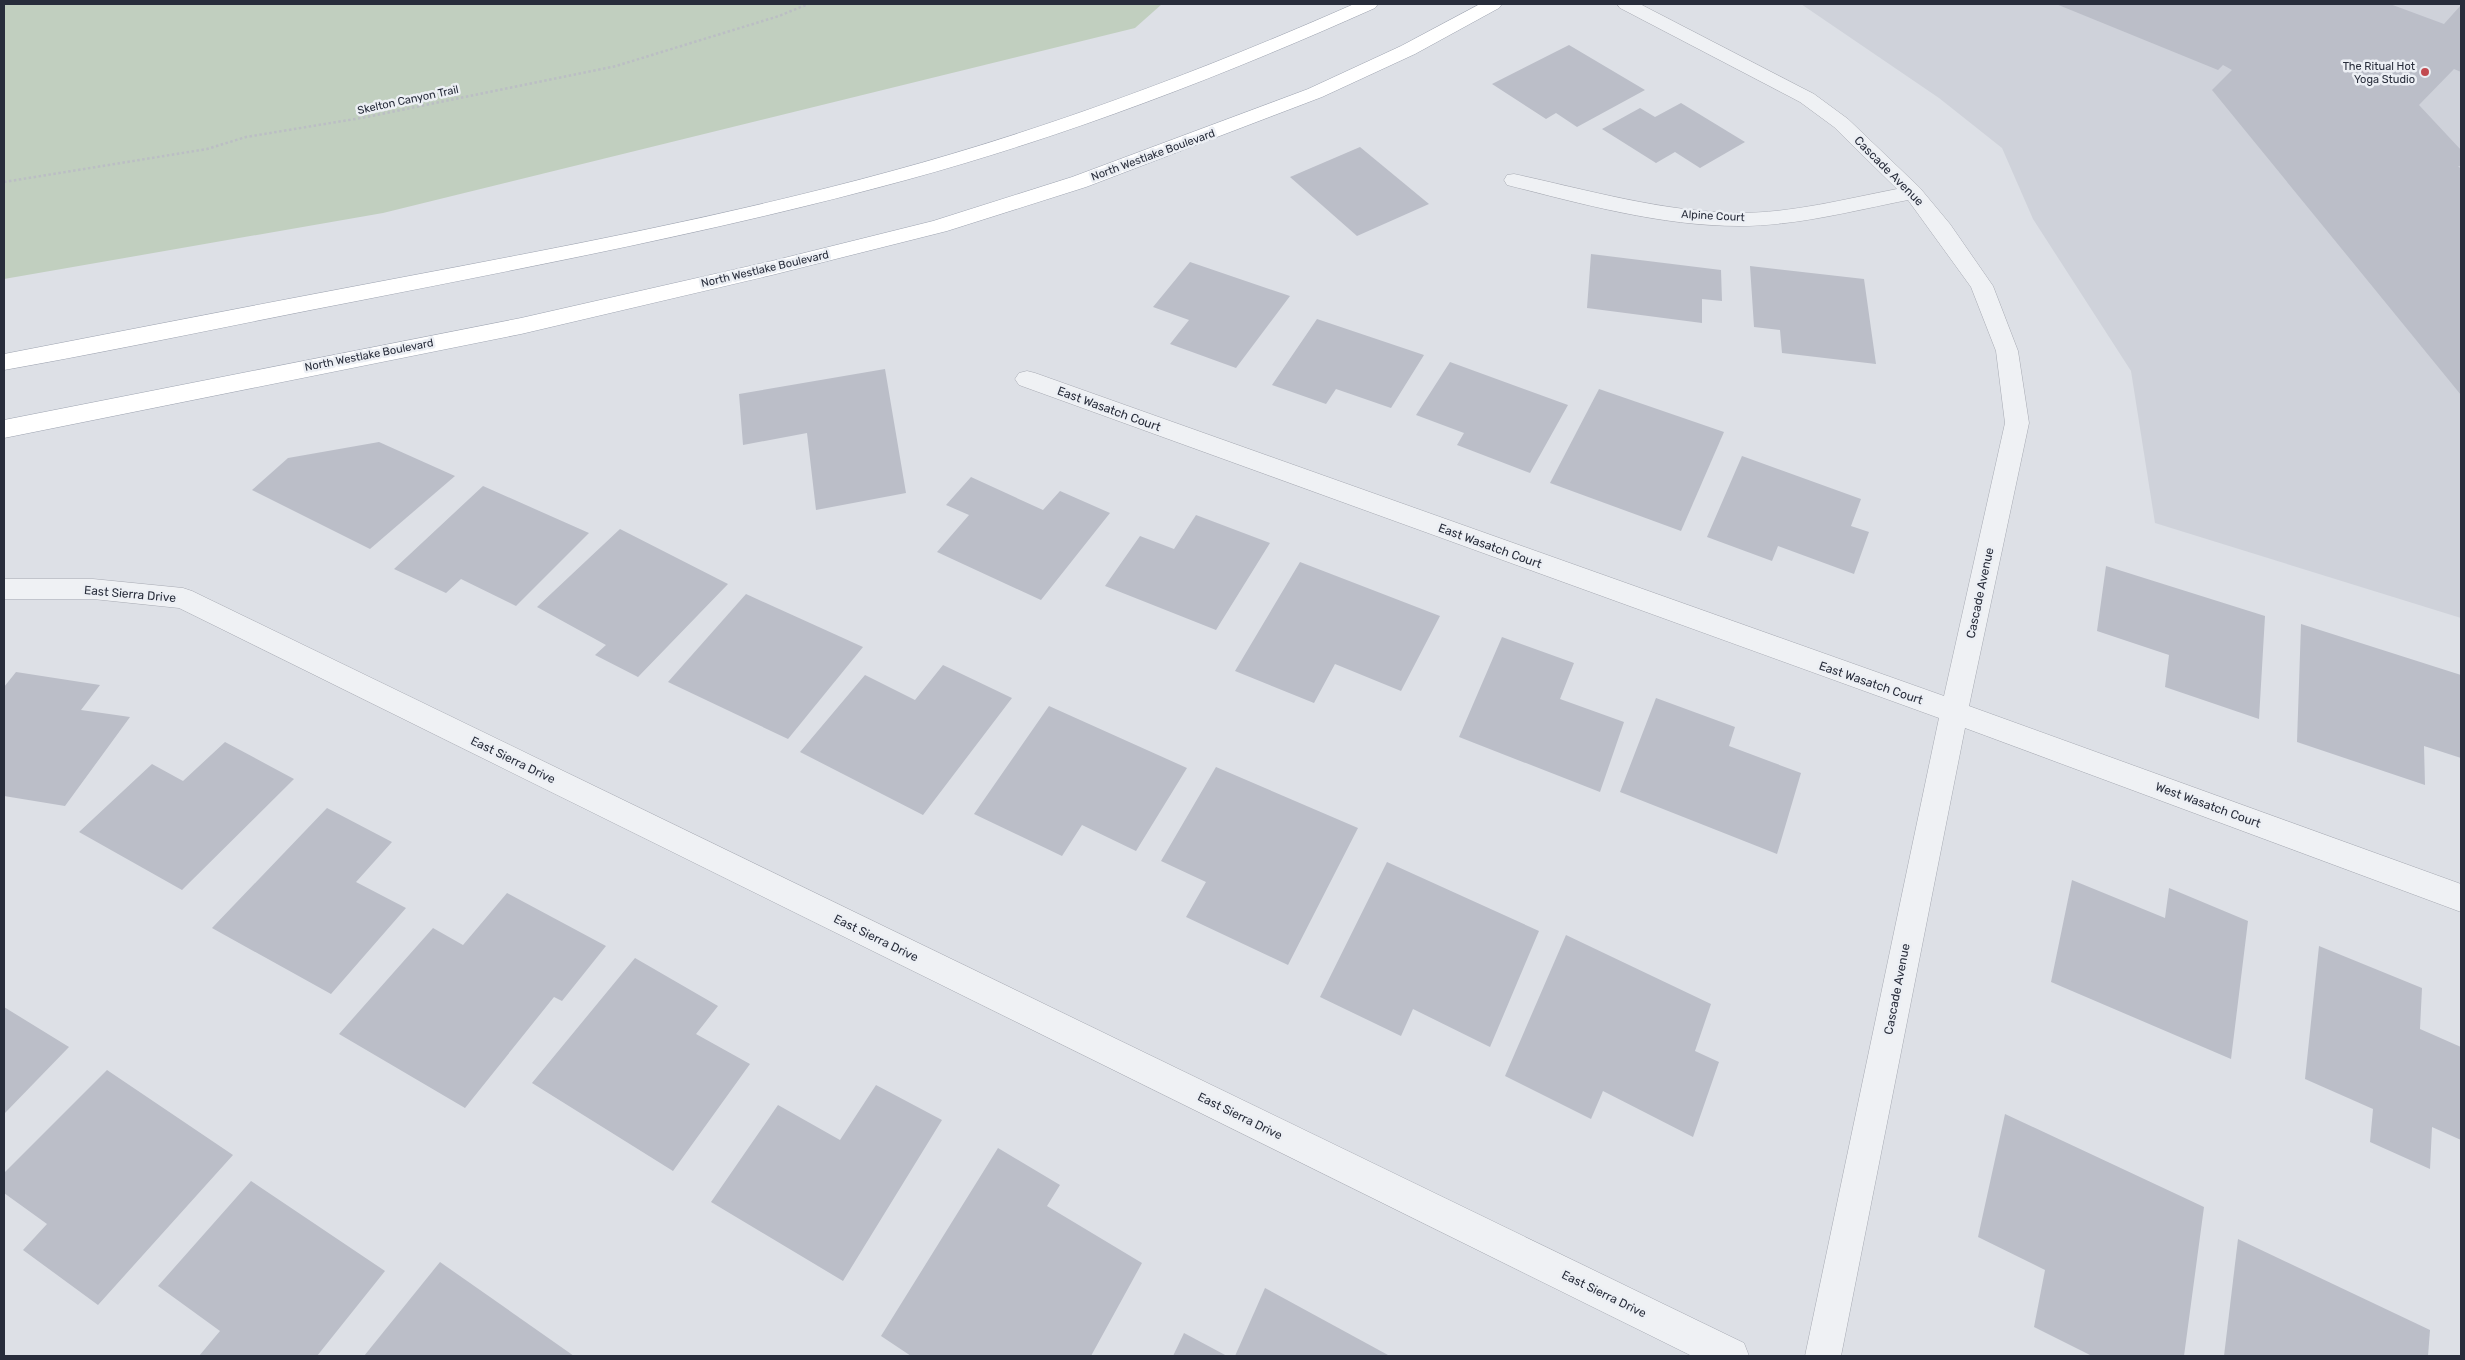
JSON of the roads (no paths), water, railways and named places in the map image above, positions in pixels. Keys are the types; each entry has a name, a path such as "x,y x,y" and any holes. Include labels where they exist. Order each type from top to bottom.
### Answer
{"main road":[{"path":"4,362 576,251 757,211 910,172 1043,132 1156,92 1257,53 1369,4"},
{"name":"North Westlake Boulevard","path":"4,429 520,326 772,268 939,226 1079,182 1297,100 1408,50 1493,4"}],"street":[{"name":"Cascade Avenue","path":"1626,4 1807,98 1841,123 1913,193 1942,229 1982,286 2007,351 2017,423 1954,712 1823,1356"},
{"name":"Alpine Court","path":"1514,180 1671,213 1720,218 1770,218 1913,193"},
{"name":"East Wasatch Court","path":"1027,379 1954,712"},
{"name":"East Sierra Drive","path":"4,589 92,589 183,598 1731,1356"},
{"name":"West Wasatch Court","path":"1954,712 2461,898"}],"place":[{"name":"The Ritual Hot Yoga Studio","path":"2425,72"}]}
